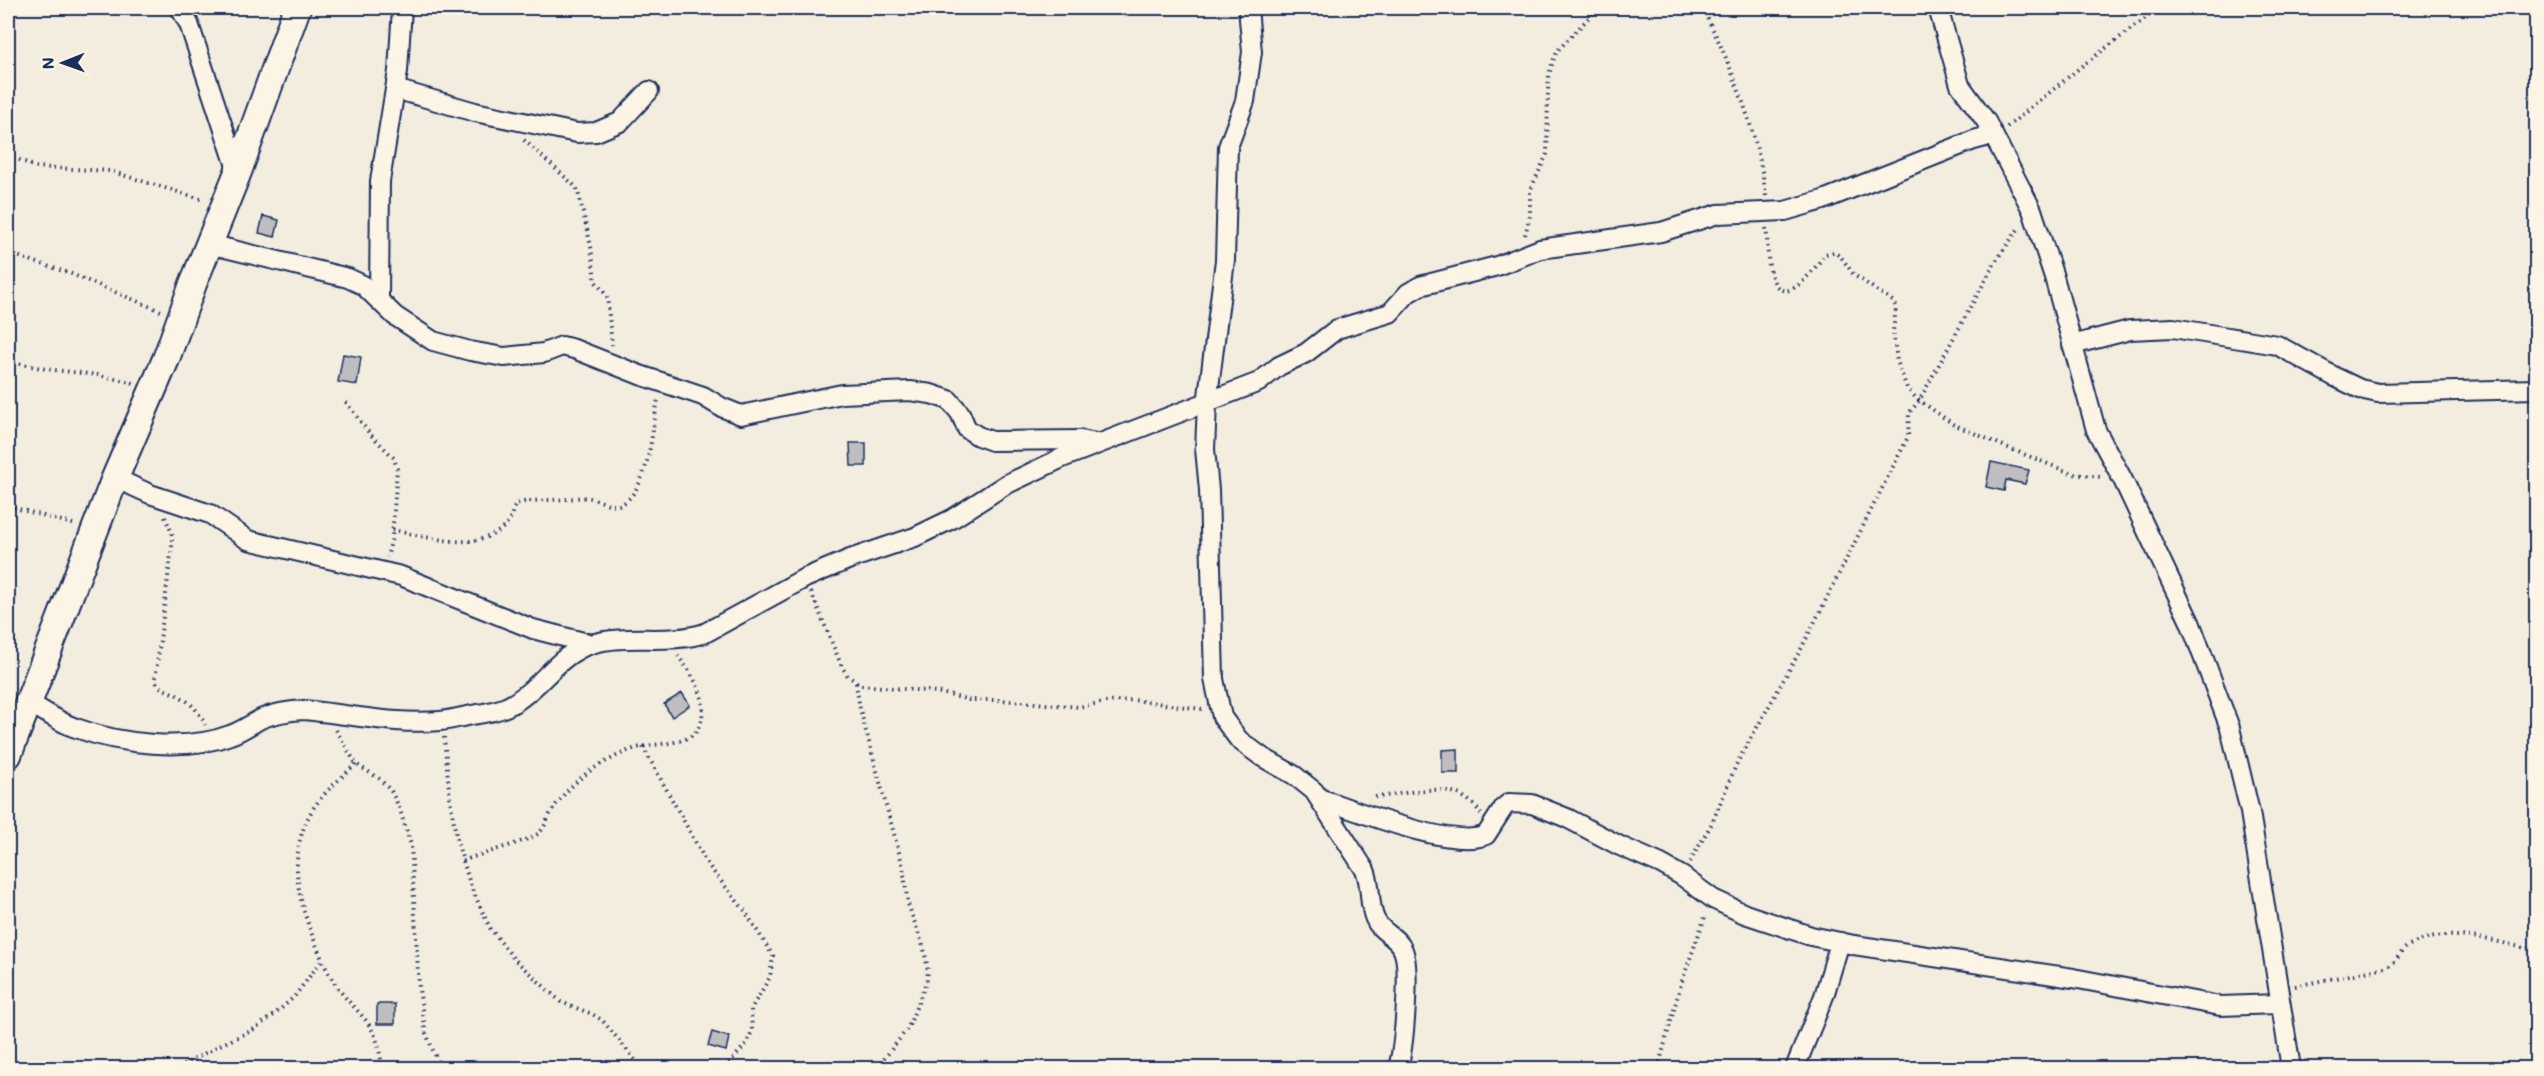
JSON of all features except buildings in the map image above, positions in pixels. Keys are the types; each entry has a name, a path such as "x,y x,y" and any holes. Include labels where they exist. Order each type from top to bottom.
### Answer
{"street":[{"path":"180,8 189,24 238,172"},
{"path":"8,755 115,478 153,390 225,206 297,8"},
{"path":"379,298 380,182 394,89 402,8"},
{"path":"1248,8 1252,52 1245,101 1227,155 1225,260 1207,404 1205,449 1209,490 1214,679 1222,717 1239,740 1262,757 1294,775 1312,789 1319,798 1369,881 1374,918 1402,948 1404,955 1404,1028 1398,1068"},
{"path":"1938,8 1960,85 1994,135 2032,210 2054,277 2096,430 2123,480 2190,622 2229,728 2250,812 2291,1068"},
{"path":"394,89 560,131 596,132 620,122 649,91"},
{"path":"28,702 74,728 102,736 143,743 179,744 230,735 264,718 288,711 443,721 491,712 509,706 539,686 562,659 591,644 615,640 687,638 705,633 805,578 850,559 915,537 952,519 1005,485 1100,443 1207,404 1259,382 1279,366 1306,353 1337,329 1390,313 1408,293 1420,286 1491,268 1540,249 1661,232 1718,214 1785,210 1822,200 1974,140 1994,135"},
{"path":"209,244 348,278 363,285 395,316 433,341 490,356 504,357 536,354 562,346 703,396 741,415 842,394 910,391 949,400 960,413 968,429 992,441 1081,440 1100,443"},
{"path":"2072,345 2130,330 2173,328 2277,345 2343,381 2360,389 2378,393 2536,389"},
{"path":"115,478 150,494 210,513 248,540 400,576 533,629 591,644"},
{"path":"1319,798 1440,837 1472,839 1486,835 1498,814 1509,803 1532,804 1567,818 1682,876 1713,899 1745,914 1840,942 2073,978 2220,1006 2278,997"},
{"path":"1795,1068 1824,996 1840,942"}],"path":[{"path":"1521,257 1530,216 1530,191 1546,154 1549,75 1557,51 1598,8"},
{"path":"1702,8 1714,29 1748,122 1764,178 1770,267 1774,280 1782,289 1796,288 1806,281 1825,254 1834,252 1841,256 1851,272 1894,302 1896,308 1893,332 1897,361 1907,388 1919,401 1953,424 2073,474 2123,480"},
{"path":"1994,135 2014,123 2082,66 2159,8"},
{"path":"508,119 522,139 577,188 591,246 595,281 607,296 611,342 625,369"},
{"path":"8,155 36,167 110,171 225,206"},
{"path":"1682,876 1712,823 1746,747 1801,649 1908,437 1909,413 1919,401 1997,259 2032,210"},
{"path":"8,253 69,273 181,319"},
{"path":"8,361 46,369 98,375 153,390"},
{"path":"392,530 439,539 470,541 485,538 497,532 507,524 513,510 521,502 585,497 614,505 627,501 646,466 661,380"},
{"path":"346,402 369,433 394,458 397,469 387,559 379,570"},
{"path":"150,494 170,524 172,533 155,680 159,687 181,696 193,706 203,720 211,740"},
{"path":"8,506 95,531"},
{"path":"805,578 842,667 856,682 938,692 969,700 1000,700 1066,707 1105,702 1159,702 1209,710 1222,717"},
{"path":"463,861 538,834 571,785 611,759 643,747 686,737 699,728 702,696 695,679 665,639"},
{"path":"856,682 860,709 903,867 908,904 924,949 928,970 927,980 908,1028 877,1068"},
{"path":"329,713 356,764 380,779 391,791 399,807 411,845 419,989 426,1033 440,1068"},
{"path":"443,721 450,799 463,861 471,887 490,928 514,959 561,1002 602,1020 642,1068"},
{"path":"643,747 708,865 745,911 773,956 770,977 751,1009 752,1031 747,1043 725,1068"},
{"path":"356,764 314,808 297,851 296,870 300,901 322,960 332,981 371,1025 380,1048 382,1068"},
{"path":"1369,798 1430,790 1459,794 1468,798 1475,805 1490,830"},
{"path":"1658,1068 1681,984 1713,899"},
{"path":"2278,997 2385,968 2396,963 2406,946 2432,938 2479,938 2536,951"},
{"path":"178,1068 251,1031 274,1015 294,997 322,960"}]}
